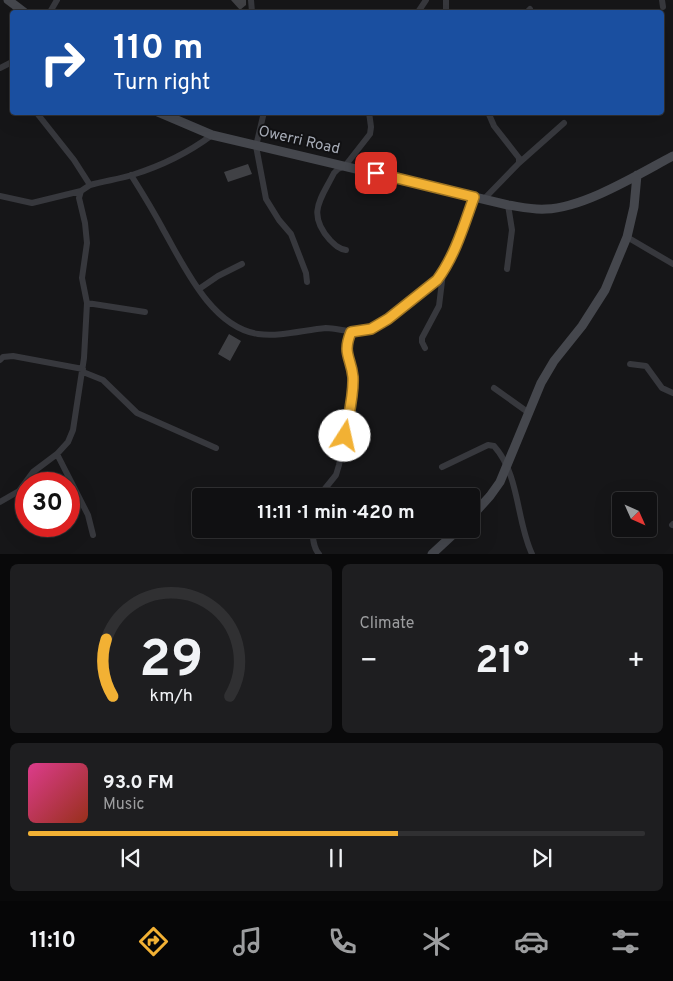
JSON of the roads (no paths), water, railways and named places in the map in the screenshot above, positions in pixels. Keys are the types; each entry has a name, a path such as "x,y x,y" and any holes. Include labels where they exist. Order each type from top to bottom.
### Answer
{"main road":[{"path":"8,0 21,10"},
{"name":"Owerri Road","path":"165,115 212,135 508,205 539,209 582,202 673,156"},
{"path":"480,507 490,496 507,467 541,383 554,361 582,326 605,290 627,237 634,207 637,175"},
{"path":"432,554 449,538"}],"street":[{"path":"38,115 74,160 90,184"},
{"path":"263,115 256,146 266,199 279,220 291,234 306,274 307,282"},
{"path":"346,250 341,250 324,233 318,220 316,206 334,172 345,166 370,134 369,115"},
{"path":"490,115 494,126 519,158 519,163"},
{"path":"484,199 519,163 564,123"},
{"path":"0,196 32,203 81,191 90,184 131,175 188,152 212,135"},
{"path":"131,175 198,289 228,322 249,332 272,335 326,328 351,332 371,329 388,319 437,280 443,272 454,251 474,197"},
{"path":"0,502 18,491 33,472 58,454 68,442 73,430 83,371 87,303 82,278 87,243 80,198 81,191"},
{"path":"507,269 512,230 508,205"},
{"path":"627,237 673,264"},
{"path":"198,289 242,264"},
{"path":"425,348 422,338 438,306 443,272"},
{"path":"87,303 145,312"},
{"path":"325,488 336,475 339,465 353,388 353,377 346,353 346,346 351,332"},
{"path":"0,360 3,357 13,356 83,371 103,380 137,413 216,448"},
{"path":"630,364 646,366 662,388 673,392"},
{"path":"494,388 529,413"},
{"path":"442,467 488,445 494,446 507,467 532,554"},
{"path":"58,454 88,515 94,535"},
{"path":"314,538 319,554"}]}
